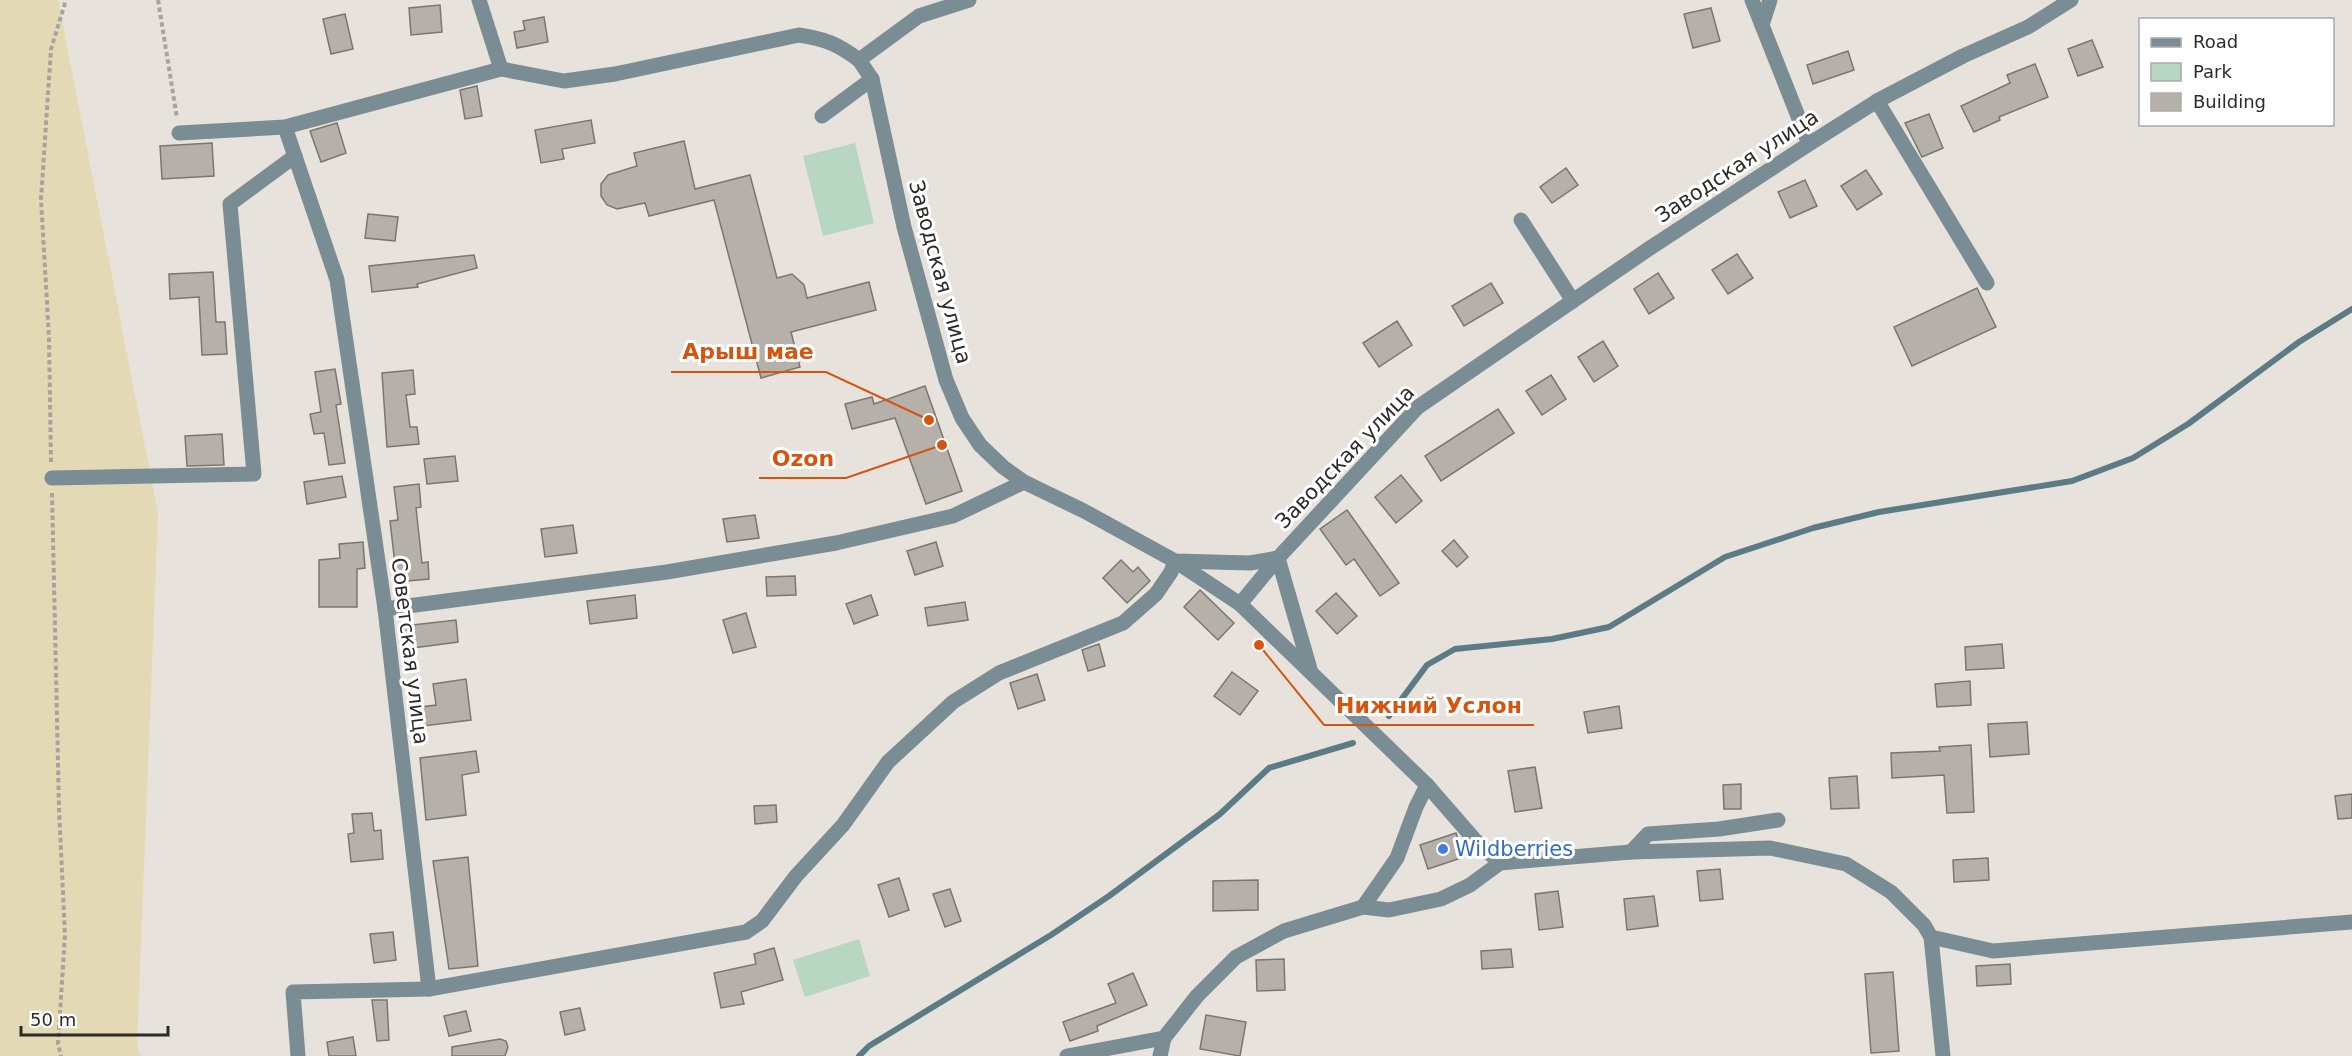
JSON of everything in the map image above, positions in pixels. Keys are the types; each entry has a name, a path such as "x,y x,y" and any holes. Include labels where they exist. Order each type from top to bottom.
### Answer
{"street":[{"path":"479,0 501,69"},
{"path":"179,133 285,127 501,69 564,81 615,74 799,35 824,39 842,47 859,60 919,16 969,0"},
{"path":"1752,0 1809,144"},
{"path":"1762,25 1770,0"},
{"name":"Заводская улица","path":"859,60 873,79 904,227 946,380 962,418 980,445 1003,467 1024,482 1084,511 1175,561 1250,563 1278,558 1418,407 1809,144 1877,101 1963,56 2028,27 2071,0"},
{"path":"822,116 873,79"},
{"path":"1877,101 1987,283"},
{"name":"Советская улица","path":"285,127 337,280 385,609 429,989"},
{"path":"52,478 254,474 230,204 295,156"},
{"path":"1521,220 1574,301"},
{"path":"385,609 666,573 836,543 953,516 1024,482"},
{"path":"1240,604 1278,558"},
{"path":"1278,558 1310,669"},
{"path":"298,1056 293,992 429,989 746,932 762,921 796,876 843,825 888,762 953,702 999,673 1123,623 1156,594 1171,572 1175,561 1240,604 1310,669 1427,785 1474,838 1500,863"},
{"path":"1363,907 1397,858 1416,807 1427,785"},
{"path":"1630,852 1648,834 1719,829 1778,820"},
{"path":"1160,1056 1164,1038 1197,996 1236,957 1284,931 1363,907 1389,910 1441,898 1470,885 1500,863 1630,852 1770,848 1846,864 1891,892 1924,925 1931,937 1943,1056"},
{"path":"1931,937 1993,951 2352,922"},
{"path":"1067,1056 1164,1038"}],"path":[{"path":"61,1056 58,1044 65,935 59,808 49,338 41,199 51,49 66,0"},
{"path":"159,0 179,133"}],"green space":[{"path":"855,143 874,223 823,236 803,156"},
{"path":"859,939 870,976 805,997 793,960"}],"sand":[{"path":"0,0 58,0 158,513 137,1045 141,1056 0,1056"}],"building":[{"path":"440,5 442,32 411,35 409,8"},
{"path":"1711,8 1720,41 1693,48 1684,14"},
{"path":"345,14 353,49 331,54 323,19"},
{"path":"544,17 548,42 517,48 514,32 525,30 523,21"},
{"path":"2092,40 2103,67 2078,76 2068,49"},
{"path":"1848,51 1854,70 1813,84 1807,65"},
{"path":"2035,64 2048,97 1999,117 2000,120 1974,132 1961,106 2010,83 2007,75"},
{"path":"477,86 482,116 465,119 460,90"},
{"path":"1929,114 1943,148 1922,157 1905,123"},
{"path":"591,120 595,143 562,149 564,159 541,163 535,130"},
{"path":"337,123 346,153 321,162 310,131"},
{"path":"684,141 695,189 750,175 777,278 792,274 804,285 807,298 869,282 876,310 791,332 800,367 761,378 714,200 649,216 645,203 617,209 607,205 601,196 601,184 608,175 637,166 634,153"},
{"path":"212,143 214,176 162,179 160,146"},
{"path":"1566,168 1578,185 1552,203 1540,187"},
{"path":"1866,170 1882,194 1857,210 1841,186"},
{"path":"1805,180 1817,206 1790,218 1778,192"},
{"path":"368,214 398,217 395,241 365,238"},
{"path":"1737,254 1753,278 1728,294 1712,270"},
{"path":"474,255 477,268 417,284 418,287 372,292 369,266"},
{"path":"213,272 216,322 225,322 227,354 202,355 199,297 170,299 169,274"},
{"path":"1658,273 1674,298 1649,314 1634,289"},
{"path":"1491,283 1503,303 1464,326 1452,306"},
{"path":"1977,288 1996,327 1912,366 1894,327"},
{"path":"1397,321 1412,345 1379,367 1363,343"},
{"path":"1603,341 1618,366 1594,382 1578,357"},
{"path":"335,369 341,404 336,405 345,463 329,465 324,433 314,434 310,414 321,412 315,372"},
{"path":"413,370 415,394 406,395 410,427 417,427 419,444 387,447 382,373"},
{"path":"1551,375 1566,399 1542,415 1526,391"},
{"path":"925,386 962,491 926,504 895,418 852,429 845,404 872,397 874,404"},
{"path":"1498,409 1514,433 1441,481 1425,456"},
{"path":"222,434 224,465 187,466 185,436"},
{"path":"455,456 458,481 427,484 424,459"},
{"path":"1401,475 1422,501 1396,523 1375,497"},
{"path":"342,476 346,497 307,504 304,482"},
{"path":"419,484 421,507 416,508 422,563 428,562 429,579 397,582 390,521 398,520 394,487"},
{"path":"1347,510 1399,583 1380,596 1354,559 1346,565 1320,529"},
{"path":"755,515 759,538 727,542 723,519"},
{"path":"573,525 577,553 545,557 541,529"},
{"path":"1454,540 1468,557 1457,567 1442,551"},
{"path":"363,542 365,568 357,569 357,607 319,607 319,560 340,558 339,544"},
{"path":"936,542 943,566 915,575 907,551"},
{"path":"1121,560 1133,572 1138,567 1150,581 1127,603 1103,578"},
{"path":"795,576 796,595 767,596 766,577"},
{"path":"1200,590 1234,623 1218,640 1184,607"},
{"path":"1336,593 1357,616 1337,634 1316,611"},
{"path":"635,595 637,618 590,624 587,601"},
{"path":"871,595 878,615 854,624 846,604"},
{"path":"965,602 968,620 928,626 925,608"},
{"path":"746,613 756,647 733,653 723,620"},
{"path":"456,620 458,642 406,649 404,626"},
{"path":"1099,644 1105,666 1088,671 1082,650"},
{"path":"2002,644 2004,668 1966,670 1965,647"},
{"path":"1232,672 1258,691 1240,715 1214,696"},
{"path":"1037,674 1045,700 1018,709 1010,683"},
{"path":"466,679 471,720 415,727 413,708 436,705 433,684"},
{"path":"1970,681 1971,705 1937,707 1935,684"},
{"path":"1619,706 1622,728 1588,733 1584,712"},
{"path":"2027,722 2029,754 1990,757 1988,724"},
{"path":"1971,745 1974,812 1947,813 1944,775 1892,778 1891,753 1940,751 1939,747"},
{"path":"476,751 479,772 462,775 466,815 426,820 420,758"},
{"path":"1535,767 1542,808 1515,812 1508,771"},
{"path":"1857,776 1859,808 1831,809 1829,778"},
{"path":"1741,784 1741,809 1724,809 1723,785"},
{"path":"2352,794 2352,818 2338,819 2335,796"},
{"path":"776,805 777,822 755,824 754,806"},
{"path":"372,813 374,831 381,830 383,859 351,862 348,834 354,833 352,814"},
{"path":"1456,833 1464,857 1428,869 1420,845"},
{"path":"468,857 478,966 449,969 433,861"},
{"path":"1988,858 1989,880 1954,882 1953,860"},
{"path":"1720,869 1723,899 1700,901 1697,871"},
{"path":"899,878 909,910 889,917 878,885"},
{"path":"1258,880 1258,910 1213,911 1213,881"},
{"path":"950,889 961,921 945,927 933,894"},
{"path":"1558,891 1563,927 1539,930 1535,894"},
{"path":"1654,896 1658,926 1627,930 1624,899"},
{"path":"393,932 396,960 374,963 370,934"},
{"path":"774,948 783,980 741,992 744,1004 721,1008 714,973 756,964 754,954"},
{"path":"1511,949 1513,967 1482,969 1481,951"},
{"path":"1284,959 1285,990 1257,991 1256,960"},
{"path":"2010,964 2011,984 1977,986 1976,966"},
{"path":"1893,972 1899,1051 1871,1053 1865,974"},
{"path":"1133,973 1147,1005 1097,1026 1098,1031 1070,1041 1063,1022 1116,1003 1108,984"},
{"path":"372,1000 387,1000 389,1040 377,1041"},
{"path":"580,1008 585,1030 565,1035 560,1012"},
{"path":"466,1011 471,1031 449,1036 444,1016"},
{"path":"1206,1015 1246,1022 1240,1056 1200,1049"},
{"path":"353,1037 356,1056 329,1056 327,1042"},
{"path":"500,1039 506,1041 508,1047 505,1056 452,1056 452,1047"}],"waterway":[{"path":"1389,716 1427,665 1455,649 1552,639 1609,627 1725,557 1813,528 1879,512 2072,481 2133,458 2188,424 2299,342 2352,309"},
{"path":"859,1056 869,1046 1051,935 1109,896 1220,814 1269,768 1353,743"}],"place":[{"name":"Арыш мае","path":"929,420"},
{"name":"Ozon","path":"942,445"},
{"name":"Нижний Услон","path":"1259,645"},
{"name":"Wildberries","path":"1443,849"}]}
